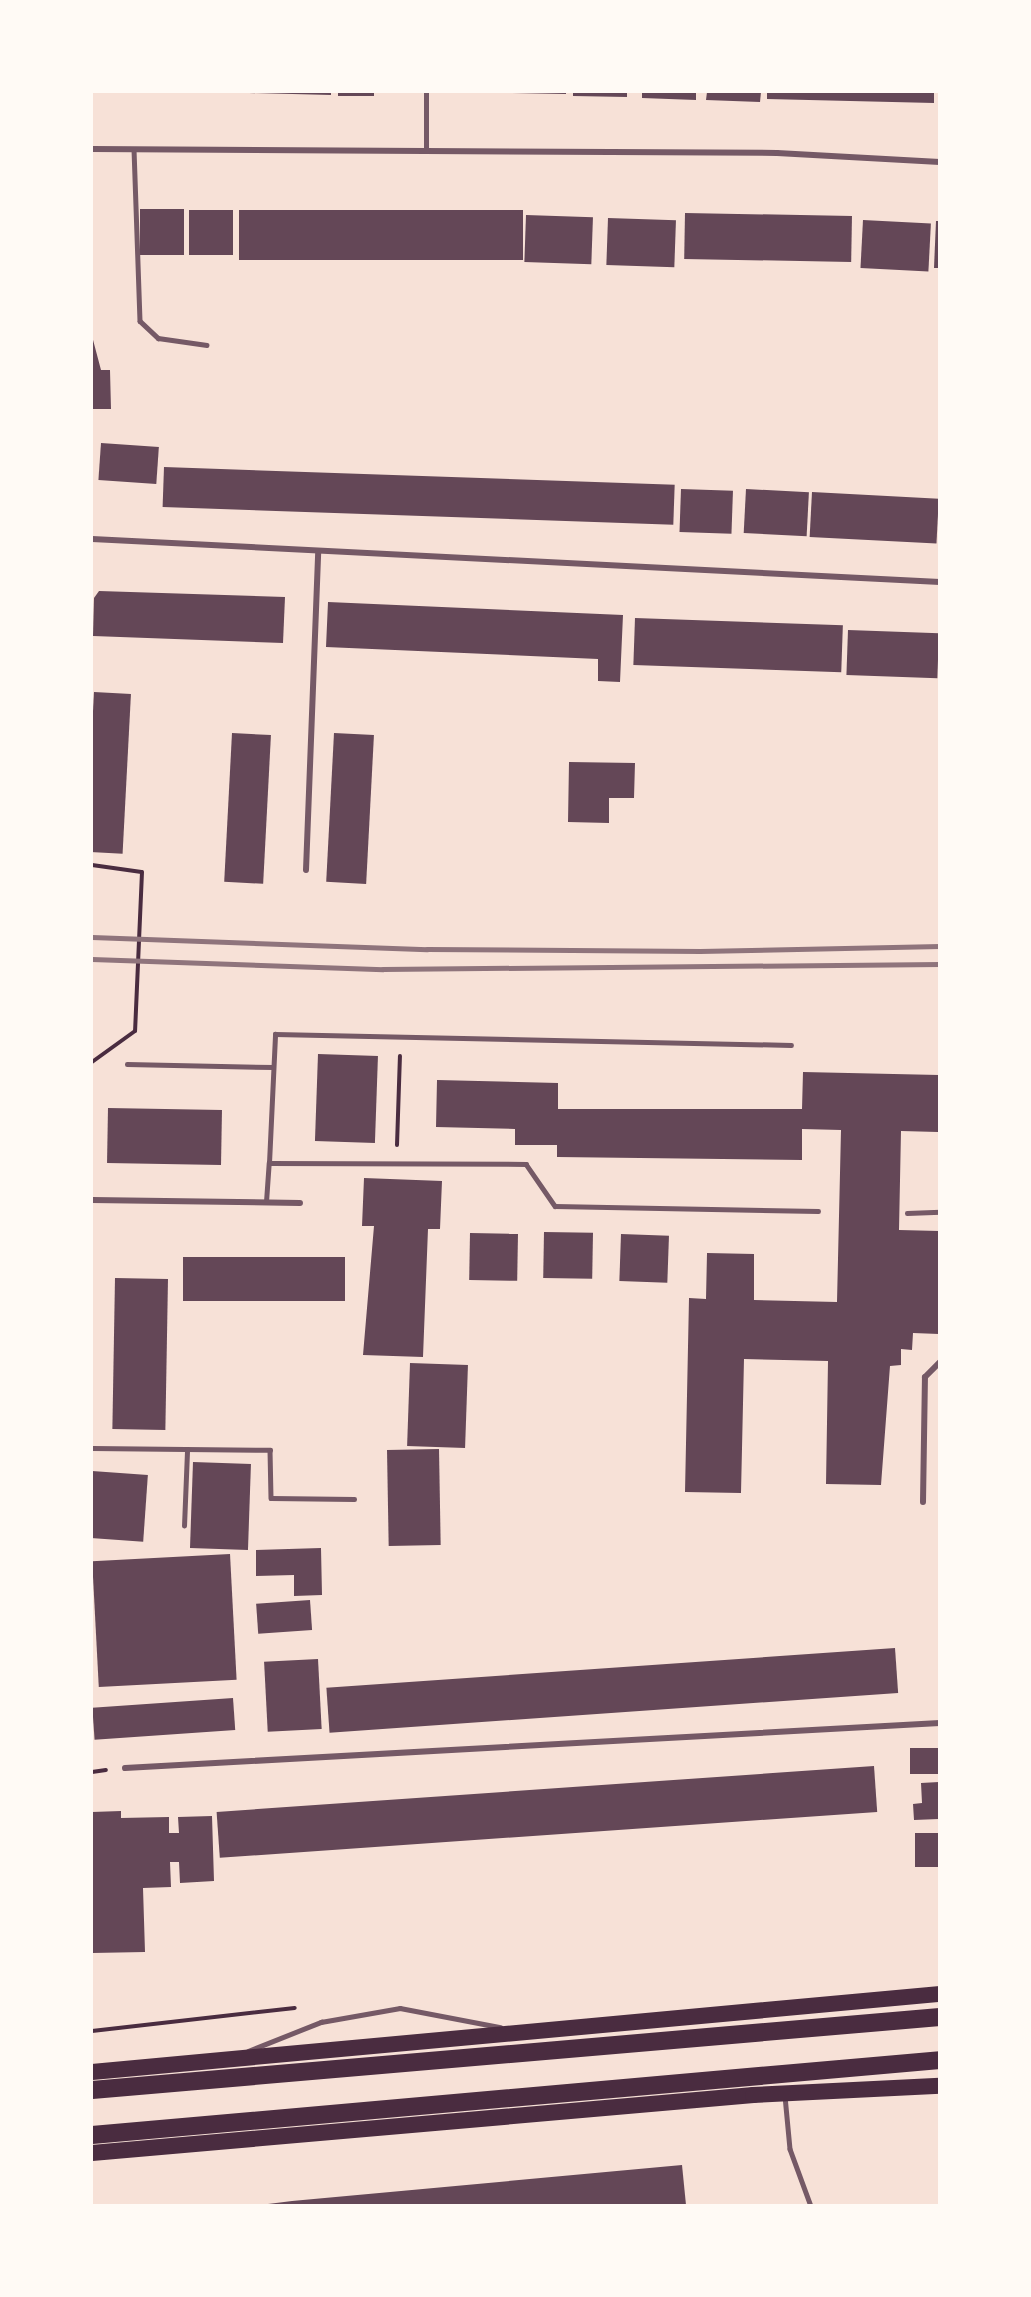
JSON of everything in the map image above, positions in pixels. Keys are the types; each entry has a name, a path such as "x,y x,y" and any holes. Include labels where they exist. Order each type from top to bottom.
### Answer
{"highway":[{"path":"92,2072 528,2034 939,1994"},
{"path":"92,2090 939,2017"},
{"path":"92,2135 939,2060"},
{"path":"92,2153 785,2093 939,2086"}],"street":[{"path":"92,148 426,148 777,153 939,162"},
{"path":"92,539 939,582"},
{"path":"306,870 318,552"},
{"path":"92,1200 300,1203"},
{"path":"923,1503 925,1377 939,1362"},
{"path":"125,1768 939,1723"}],"lane":[{"path":"426,92 426,148"},
{"path":"134,149 140,321 158,338 207,345"},
{"path":"266,1202 275,1034 791,1045"},
{"path":"127,1064 273,1067"},
{"path":"269,1163 526,1164 555,1206 818,1211"},
{"path":"907,1213 939,1212"},
{"path":"92,1448 270,1450 271,1498 354,1499"},
{"path":"184,1526 187,1450"},
{"path":"223,2061 321,2022 400,2008 528,2034"},
{"path":"785,2093 790,2149 811,2205"}],"path":[{"path":"92,865 142,872 135,1031"},
{"path":"397,1163 401,1037"},
{"path":"92,2031 302,2007"}],"building":[{"path":"331,92 331,95 249,93"},
{"path":"338,92 374,92 374,96 338,96"},
{"path":"566,92 566,94 512,93"},
{"path":"573,92 627,92 627,97 573,96"},
{"path":"642,92 696,92 696,100 642,98"},
{"path":"707,92 761,92 760,102 706,100"},
{"path":"767,92 934,92 934,103 767,99"},
{"path":"140,209 184,209 184,255 140,255"},
{"path":"189,210 233,210 233,255 189,255"},
{"path":"239,210 523,210 523,260 239,260"},
{"path":"685,213 852,216 851,262 684,259"},
{"path":"526,215 593,217 591,264 524,262"},
{"path":"608,218 676,220 674,267 606,265"},
{"path":"863,220 931,224 928,271 860,268"},
{"path":"936,221 939,221 939,268 934,268"},
{"path":"92,336 101,370 110,370 111,409 92,409"},
{"path":"101,443 159,447 156,484 98,480"},
{"path":"164,467 675,485 673,525 163,507"},
{"path":"681,489 733,491 731,534 679,532"},
{"path":"746,489 809,492 807,536 744,533"},
{"path":"812,492 939,499 936,544 810,537"},
{"path":"99,591 285,597 283,643 93,636 94,598"},
{"path":"328,602 623,615 620,682 598,681 598,659 326,647"},
{"path":"635,618 843,625 841,672 633,665"},
{"path":"848,630 939,633 937,678 846,675"},
{"path":"94,692 131,694 123,854 92,852"},
{"path":"232,733 271,735 263,884 224,882"},
{"path":"334,733 374,735 366,884 326,882"},
{"path":"569,762 635,763 634,798 609,798 609,823 568,822"},
{"path":"318,1054 378,1056 375,1143 315,1141"},
{"path":"803,1072 939,1075 938,1132 901,1131 899,1230 939,1231 939,1334 913,1333 912,1350 901,1349 901,1365 890,1366 881,1485 826,1484 828,1361 744,1359 741,1493 685,1492 689,1298 706,1299 707,1253 754,1254 754,1300 837,1302 841,1130 802,1129 802,1160 557,1157 557,1145 515,1145 515,1129 436,1127 437,1080 558,1083 558,1109 802,1109"},
{"path":"108,1108 222,1110 221,1165 107,1163"},
{"path":"364,1178 442,1181 440,1229 428,1229 423,1357 363,1355 374,1226 362,1226"},
{"path":"544,1232 593,1233 592,1279 543,1278"},
{"path":"470,1233 518,1234 517,1281 469,1280"},
{"path":"621,1234 669,1236 667,1283 619,1281"},
{"path":"183,1257 345,1257 345,1301 183,1301"},
{"path":"115,1278 168,1279 165,1430 112,1429"},
{"path":"410,1363 468,1365 465,1448 407,1446"},
{"path":"439,1449 441,1545 389,1546 387,1450"},
{"path":"193,1462 251,1464 248,1550 190,1548"},
{"path":"92,1471 148,1475 143,1542 92,1538"},
{"path":"321,1548 322,1595 294,1596 294,1575 256,1576 256,1550"},
{"path":"230,1554 237,1680 99,1687 92,1561"},
{"path":"310,1600 312,1630 258,1634 256,1604"},
{"path":"895,1648 898,1693 330,1733 326,1688"},
{"path":"318,1659 322,1729 268,1732 264,1662"},
{"path":"233,1698 235,1730 95,1740 92,1708"},
{"path":"910,1748 939,1748 939,1774 910,1774"},
{"path":"874,1766 877,1812 220,1858 217,1812"},
{"path":"939,1782 939,1819 914,1820 913,1804 922,1803 921,1783"},
{"path":"121,1811 121,1818 169,1817 169,1833 179,1833 178,1817 212,1816 214,1881 180,1883 179,1862 170,1862 171,1887 143,1888 145,1952 92,1953 92,1812"},
{"path":"915,1833 939,1833 939,1867 915,1867"},
{"path":"682,2165 686,2205 260,2205 292,2201"}],"railway":[{"path":"92,937 427,949 700,951 940,946"},
{"path":"92,959 383,969 940,964"}]}
